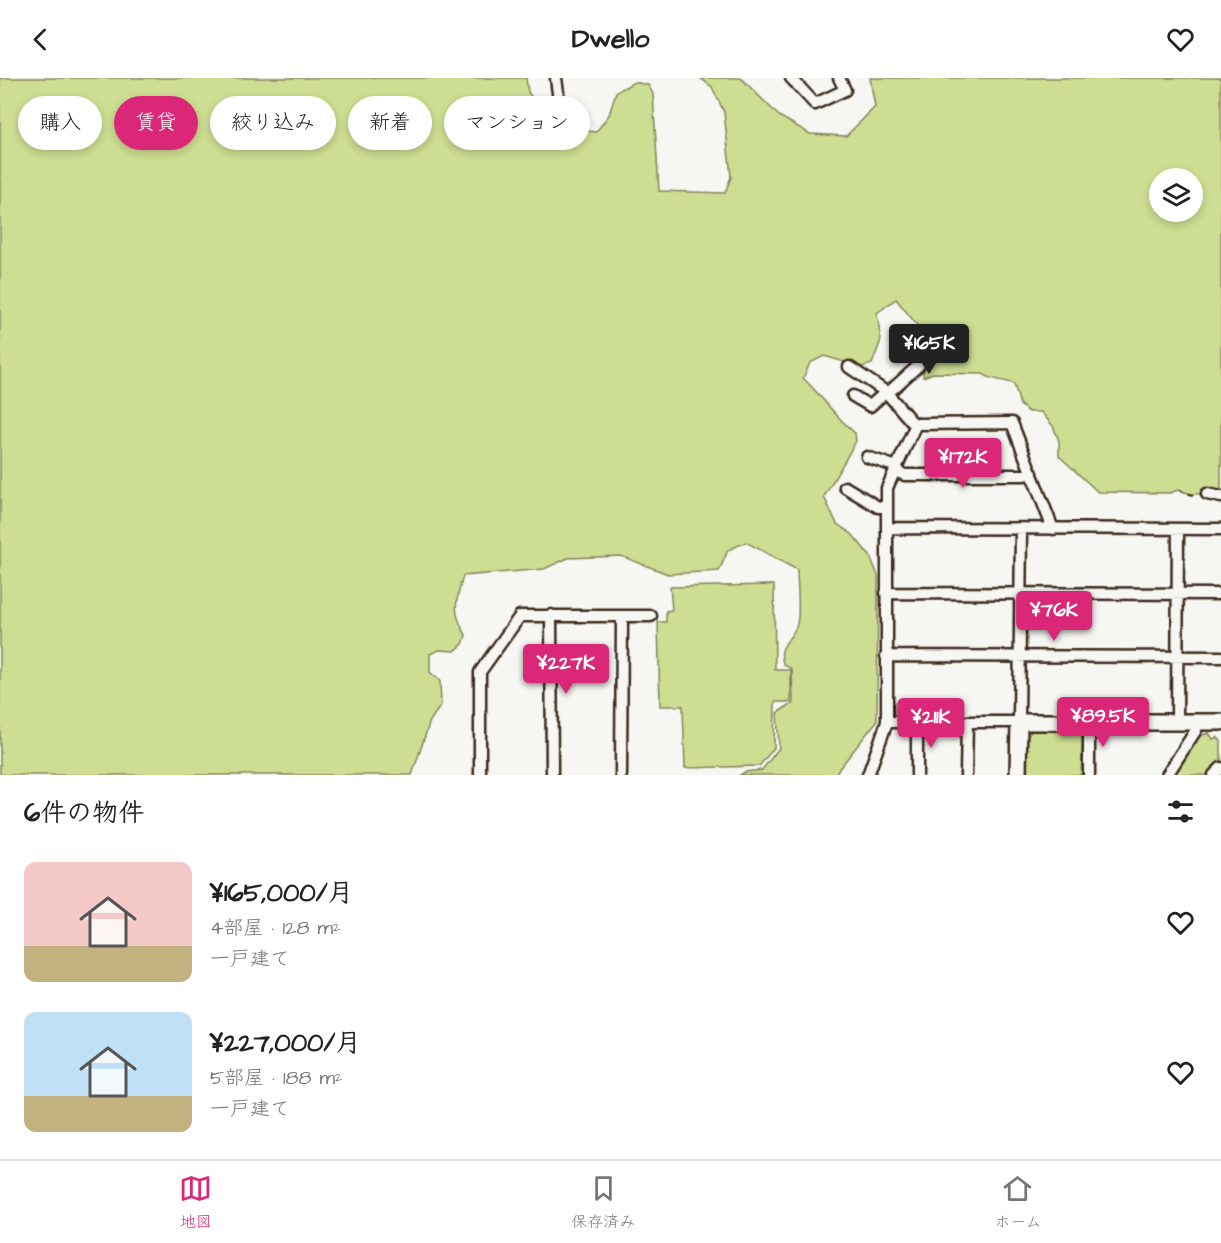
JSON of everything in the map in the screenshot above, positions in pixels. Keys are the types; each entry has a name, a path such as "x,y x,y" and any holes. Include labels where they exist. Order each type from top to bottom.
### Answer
{"street":[{"path":"556,78 558,96"},
{"path":"791,78 815,104 845,90 838,78"},
{"path":"853,396 873,410 887,393 919,365 917,336"},
{"path":"849,367 887,393 916,424 1012,423 1053,529"},
{"path":"868,775 887,722 887,488 916,424"},
{"path":"867,458 896,469 905,475 1024,475 1032,472"},
{"path":"845,487 878,507 887,507"},
{"path":"1207,494 1221,497"},
{"path":"887,528 1221,529"},
{"path":"1018,775 1021,529"},
{"path":"1177,722 1178,529"},
{"path":"886,593 1221,594"},
{"path":"480,775 480,672 520,615 651,616"},
{"path":"551,615 552,775"},
{"path":"621,775 622,615"},
{"path":"886,656 1221,657"},
{"path":"887,722 1221,722"},
{"path":"917,722 917,775"},
{"path":"966,775 967,722"},
{"path":"1089,722 1089,775"},
{"path":"1167,775 1196,730 1196,722"},
{"path":"1214,775 1221,768"}],"path":[{"path":"1180,491 1191,496"}],"green space":[{"path":"0,78 526,78 531,96 444,96 444,150 590,150 590,131 596,132 609,115 616,92 634,82 648,85 653,94 659,191 725,193 731,177 724,112 712,87 700,78 741,78 779,116 810,134 846,136 875,107 870,78 1221,78 1221,493 1192,494 1178,490 1170,493 1098,492 1059,456 1059,441 1053,426 1041,412 1029,412 1020,405 1014,384 983,374 933,373 923,377 925,335 896,299 877,313 881,340 872,364 862,367 824,356 810,363 803,378 855,433 856,441 824,497 837,524 852,534 870,556 878,576 877,721 834,775 740,775 745,772 762,770 779,748 777,713 793,703 792,669 784,665 782,649 796,627 799,608 797,570 746,542 728,550 719,571 668,574 621,556 568,558 544,569 463,576 456,606 458,619 466,635 463,644 455,651 439,650 430,654 430,672 440,681 441,705 430,721 412,775 0,775"},
{"path":"774,585 775,670 791,670 791,702 775,702 774,748 759,766 685,768 683,706 660,706 658,622 666,622 666,611 672,610 670,587"},
{"path":"1034,729 1080,732 1083,736 1081,775 1027,775 1026,737"},
{"path":"1209,733 1213,739 1217,737 1221,741 1221,762 1210,775 1172,775 1199,736"}]}
